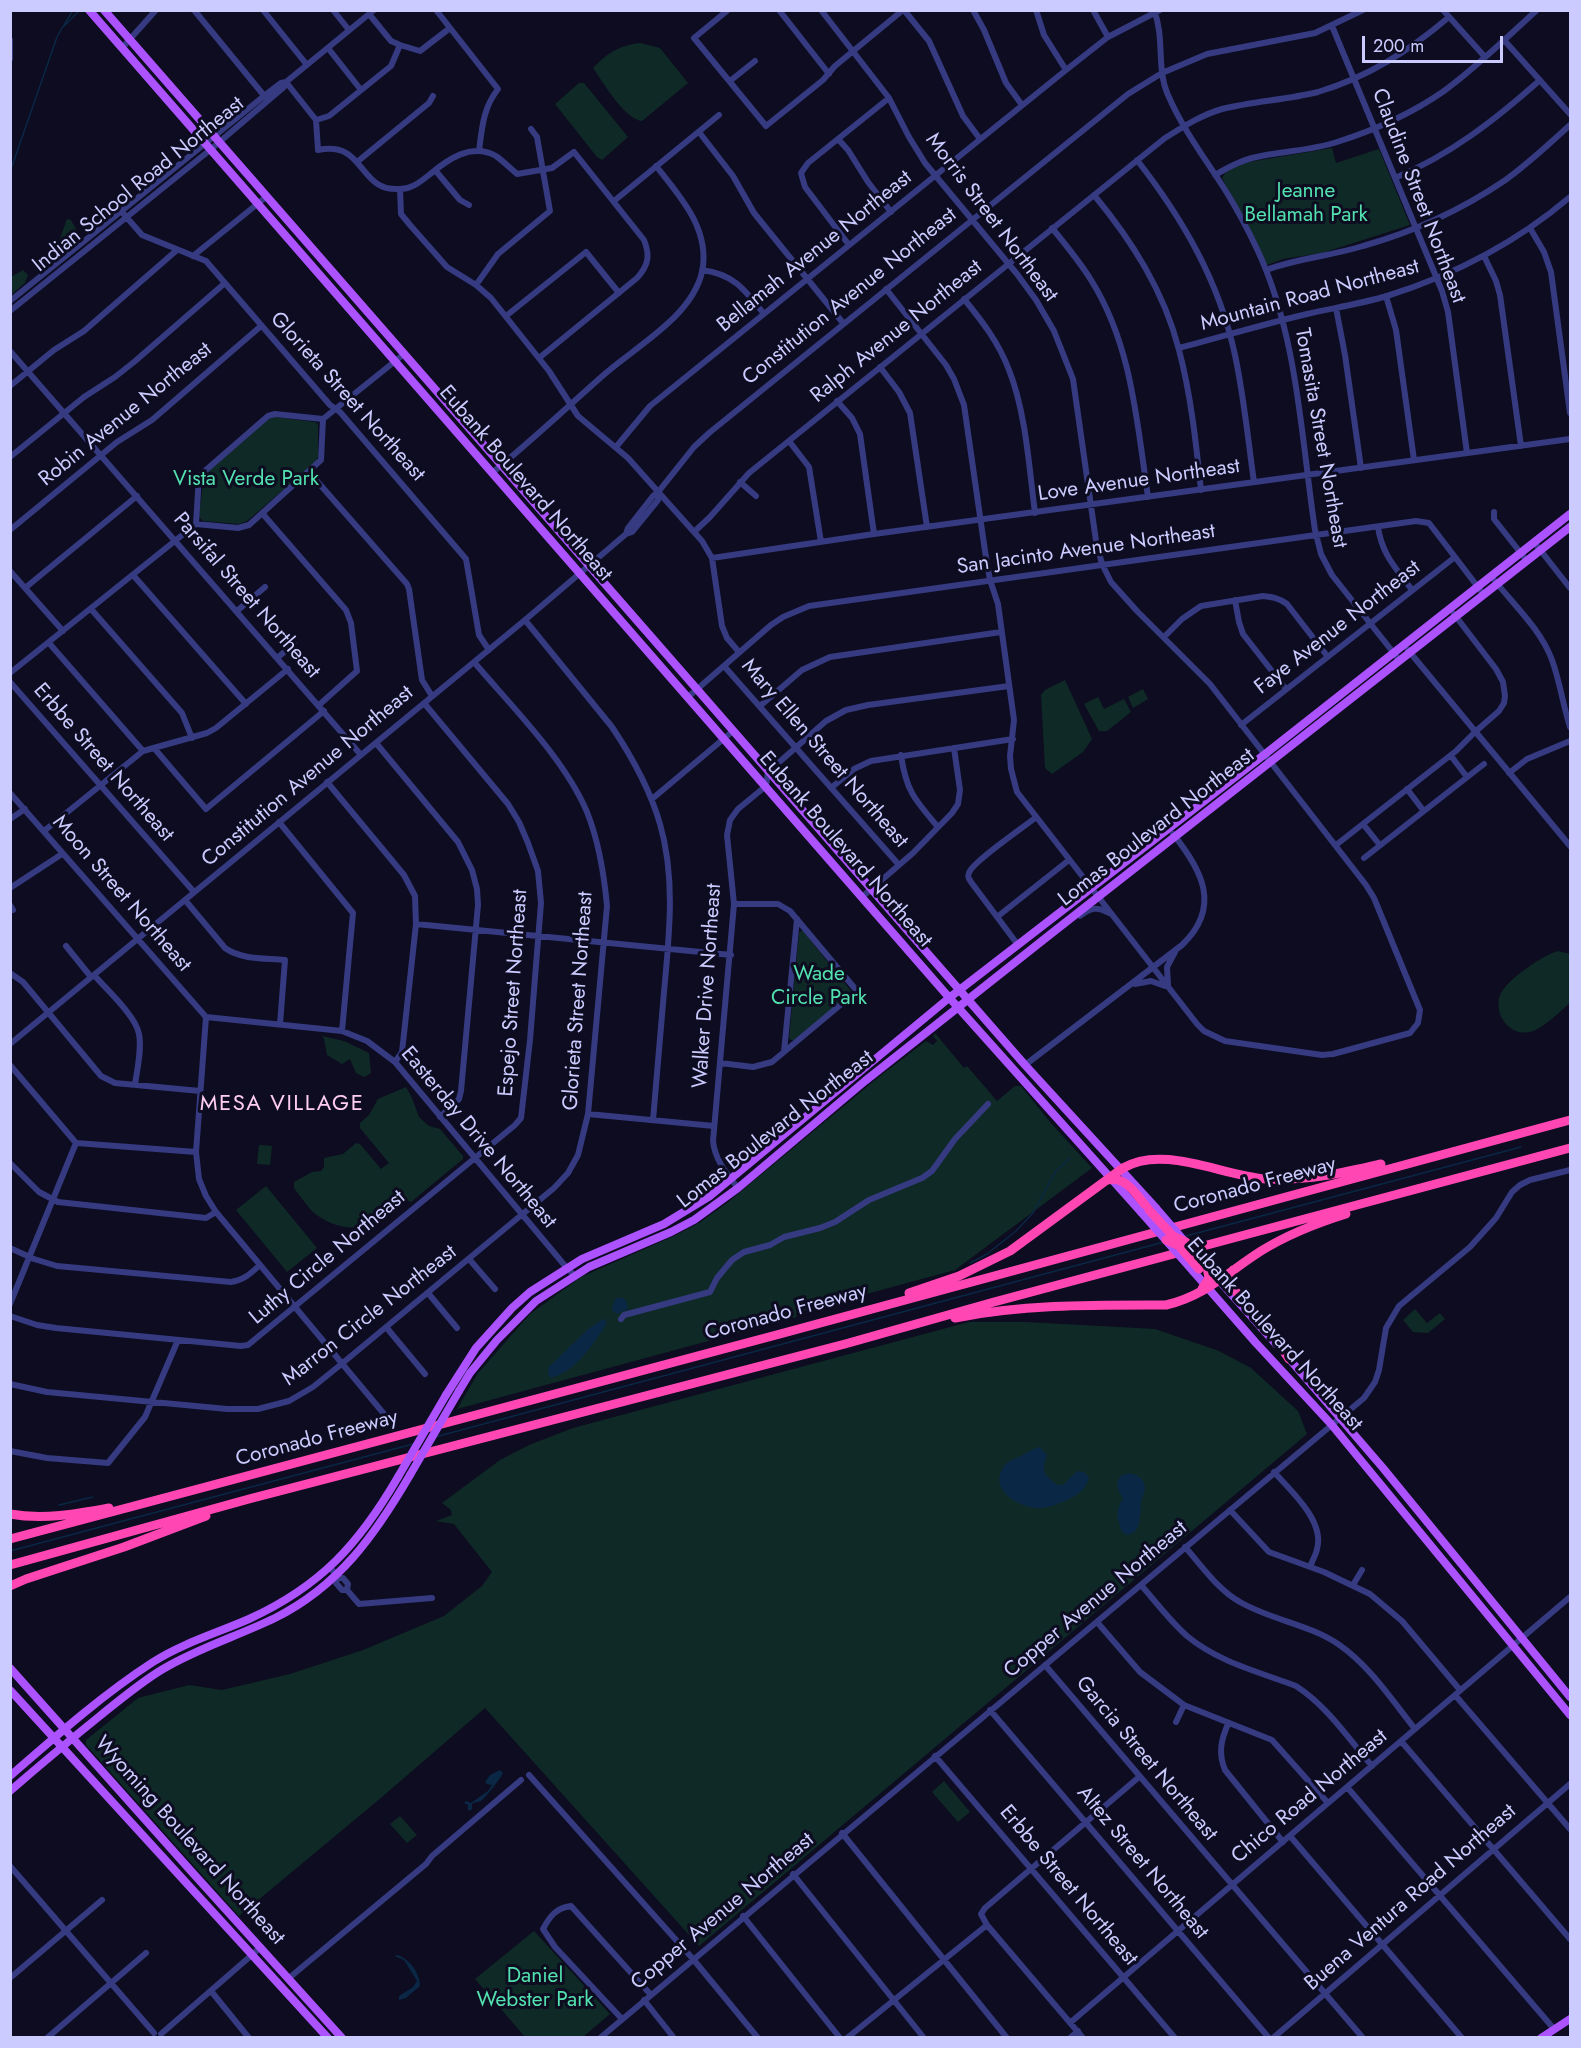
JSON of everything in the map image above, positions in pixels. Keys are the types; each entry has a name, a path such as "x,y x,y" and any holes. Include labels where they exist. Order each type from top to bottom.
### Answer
{"highway":[{"name":"Coronado Freeway","path":"10,1539 1570,1120"},
{"name":"Coronado Freeway","path":"10,1565 249,1499 845,1344 1570,1148"},
{"path":"843,1316 959,1276 990,1262 1018,1245 1117,1173 1147,1160 1173,1159 1244,1176 1290,1179 1327,1177 1404,1159 1445,1153"},
{"path":"1117,1173 1122,1190"},
{"path":"1117,1173 1173,1236 1186,1242"},
{"path":"845,1344 987,1313 1062,1307 1166,1305 1187,1302 1263,1250 1309,1227 1449,1181"},
{"path":"1166,1240 1181,1248 1211,1285"},
{"path":"1235,1269 1229,1275 1229,1284 1273,1334 1289,1359"},
{"path":"10,1514 67,1515 182,1494"},
{"path":"10,1586 142,1541 249,1499"}],"main road":[{"name":"Eubank Boulevard Northeast","path":"89,10 1018,1077 1117,1173"},
{"name":"Eubank Boulevard Northeast","path":"104,10 540,512 1025,1065 1067,1109 1117,1173"},
{"path":"159,91 168,84"},
{"path":"298,251 307,244"},
{"path":"341,300 350,293"},
{"path":"449,423 458,416"},
{"path":"532,519 540,512"},
{"name":"Lomas Boulevard Northeast","path":"10,1776 125,1681 155,1661 185,1645 271,1608 296,1593 330,1566 358,1538 371,1521 463,1366 491,1329 530,1292 566,1267 602,1249 664,1224 710,1196 959,990 1570,514"},
{"name":"Lomas Boulevard Northeast","path":"10,1791 134,1688 163,1669 276,1617 336,1577 365,1546 392,1506 459,1391 484,1355 536,1301 574,1275 604,1260 671,1233 694,1220 738,1188 958,1007 1570,527"},
{"path":"618,617 626,610"},
{"path":"814,841 822,833"},
{"path":"845,1098 850,1088 870,1072 868,1065"},
{"path":"1018,1077 1027,1075 1047,1096 1067,1109"},
{"name":"Eubank Boulevard Northeast","path":"1122,1190 1149,1210 1166,1240"},
{"name":"Eubank Boulevard Northeast","path":"1186,1242 1200,1269"},
{"name":"Eubank Boulevard Northeast","path":"1211,1285 1289,1359 1341,1417 1570,1697"},
{"name":"Eubank Boulevard Northeast","path":"1211,1285 1256,1343 1331,1424 1570,1715"},
{"name":"Wyoming Boulevard Northeast","path":"10,1668 342,2037"},
{"name":"Wyoming Boulevard Northeast","path":"10,1690 328,2037"},
{"path":"1541,2037 1570,2019"}],"street":[{"path":"122,48 156,10"},
{"path":"194,10 266,98"},
{"path":"263,10 307,65"},
{"path":"333,10 349,30"},
{"path":"435,10 498,89 490,98 484,114 479,151"},
{"path":"728,10 694,38 766,126 904,10 929,41 963,116 980,139"},
{"path":"779,10 829,74"},
{"name":"Morris Street Northeast","path":"821,10 889,98 909,137 936,175 1036,300 1054,330 1073,380 1096,541 1102,564 1120,592 1210,684 1372,894 1420,1010 1418,1023 1413,1031 1333,1054 1322,1055 1225,1041 1204,1031 1169,988"},
{"path":"972,10 984,30 1006,83 1022,105"},
{"path":"1036,10 1044,35 1066,70"},
{"path":"1093,10 1108,37"},
{"name":"Constitution Avenue Northeast","path":"10,1044 489,650 626,534 632,532 658,500 659,491 694,447 709,433 1128,94 1162,73 1188,61 1221,50 1296,38 1332,26 1363,10"},
{"path":"1443,10 1485,57"},
{"path":"1215,175 1254,157 1299,151 1334,143 1375,129 1432,99 1485,57 1537,10"},
{"name":"Bellamah Avenue Northeast","path":"616,447 650,406 1022,105 1108,37 1156,11"},
{"name":"Tomasita Street Northeast","path":"1156,11 1160,30 1162,73 1167,94 1184,126 1240,216 1266,270 1282,320 1292,362 1316,535 1321,554 1329,569 1400,661"},
{"path":"372,12 391,41 420,51 450,28"},
{"name":"Indian School Road Northeast","path":"10,311 208,147 266,98 280,83 286,82 372,12"},
{"name":"Ralph Avenue Northeast","path":"694,532 740,482 789,441 1165,138 1184,126 1221,109 1294,98 1354,79 1404,53 1449,17"},
{"name":"Claudine Street Northeast","path":"1332,26 1437,278 1448,312 1467,453"},
{"path":"10,40 11,57"},
{"path":"1504,40 1570,114"},
{"path":"315,120 329,116 391,66 400,45"},
{"path":"328,48 361,90"},
{"path":"730,81 755,62"},
{"path":"1395,178 1417,169 1469,139 1495,120 1540,80"},
{"path":"286,82 315,120 318,150 337,148 349,154 376,183 389,189 414,186 450,158 464,153 479,151 494,155 517,174 552,168 574,152 644,240 648,263 644,270 619,293 538,358"},
{"path":"357,162 429,103 433,96"},
{"path":"849,245 805,187 801,173 808,163 889,98"},
{"path":"614,201 719,116"},
{"path":"1266,270 1289,261 1360,247 1416,228 1458,208 1503,181 1570,125"},
{"path":"476,285 498,254 550,211 537,137 531,129"},
{"path":"699,132 733,176 754,213 843,323"},
{"path":"838,139 891,212"},
{"path":"1137,160 1165,197 1195,245 1218,298 1239,375 1254,482"},
{"path":"492,473 598,379 681,310 698,284 702,270 702,250 695,221 675,189 656,166"},
{"path":"435,170 460,200 469,205"},
{"name":"Mary Ellen Street Northeast","path":"400,189 402,214 410,225 447,267 476,285 491,298 538,358 570,406 586,424 616,447 659,491 708,549 712,558 722,626 739,652"},
{"path":"1094,195 1131,242 1145,266 1169,320 1179,348 1189,401 1201,490"},
{"name":"Mountain Road Northeast","path":"1179,348 1282,320 1386,296 1437,278 1484,256 1530,228 1570,196"},
{"path":"193,256 266,197"},
{"name":"Indian School Road Northeast","path":"10,301 125,214"},
{"name":"Glorieta Street Northeast","path":"125,214 142,236 206,261 466,559 478,635 489,650"},
{"path":"1053,228 1092,281 1121,344 1135,408 1148,497"},
{"path":"1530,228 1544,252 1551,272 1570,413"},
{"path":"10,386 54,350 84,331 177,250"},
{"path":"506,316 585,252 619,293"},
{"path":"1484,256 1500,295 1521,446"},
{"path":"702,270 717,272 735,281 743,287 764,314"},
{"path":"10,458 84,397 115,377 225,283"},
{"path":"886,289 946,365 964,405 990,580 997,597 1014,720 1010,756 1017,792 1169,988"},
{"path":"1386,296 1396,330 1414,460"},
{"path":"964,299 992,337 1009,369 1020,408 1035,513"},
{"path":"1336,308 1361,468"},
{"name":"Robin Avenue Northeast","path":"10,530 117,442 152,420 261,326"},
{"name":"Parsifal Street Northeast","path":"10,351 361,754"},
{"path":"196,524 199,476 268,416 275,414 323,419 404,354"},
{"path":"880,368 899,392 910,413 927,527"},
{"path":"837,401 852,418 860,434 874,534"},
{"path":"10,673 196,524 245,527 321,460 323,419"},
{"name":"Love Avenue Northeast","path":"712,558 1570,439"},
{"path":"789,441 809,467 821,542"},
{"path":"309,472 407,584 422,680 432,696"},
{"path":"740,482 756,496"},
{"path":"25,588 137,496"},
{"path":"1494,512 1494,519 1527,561"},
{"path":"154,748 206,809 322,708 357,671 351,623 346,610 262,513"},
{"name":"San Jacinto Avenue Northeast","path":"688,697 783,617 809,606 1416,521 1428,523 1484,595"},
{"path":"1378,527 1380,541 1387,556 1413,590"},
{"path":"1534,542 1570,588"},
{"name":"Faye Avenue Northeast","path":"1241,725 1455,557"},
{"path":"10,571 63,631"},
{"path":"133,575 246,705"},
{"path":"1491,575 1534,629 1552,659 1570,727"},
{"path":"237,611 265,587"},
{"path":"1164,638 1182,619 1201,606 1263,596 1281,600 1292,610 1328,657"},
{"path":"1235,600 1243,634 1286,689"},
{"path":"1336,845 1464,745 1499,711 1504,703 1503,682 1496,669 1449,608"},
{"path":"91,609 182,713 192,738"},
{"path":"525,620 612,726 652,799 660,826 669,873 670,900 653,1120"},
{"path":"760,706 802,670 830,657 1001,632"},
{"path":"49,643 143,752"},
{"path":"278,657 294,644"},
{"path":"1404,644 1570,846"},
{"name":"Glorieta Street Northeast","path":"474,662 563,770 587,812 598,844 607,906 588,1114 578,1155 554,1188 522,1215"},
{"name":"Mary Ellen Street Northeast","path":"724,666 899,865"},
{"path":"44,831 143,752 192,738 216,728 288,669"},
{"name":"Erbbe Street Northeast","path":"10,682 194,892"},
{"path":"766,786 768,772 826,721 846,710 1009,686"},
{"name":"Espejo Street Northeast","path":"424,703 508,804 519,822 538,871 541,903 539,936 523,1110 515,1125 475,1158"},
{"path":"652,799 733,731"},
{"path":"831,788 861,765 879,758 1013,739"},
{"path":"1509,773 1527,759 1570,741"},
{"path":"376,743 458,842 467,857 477,889 477,931 461,1091 459,1099 440,1117"},
{"path":"862,897 899,865 952,813 960,790 954,748"},
{"path":"901,755 906,783 912,795 938,826"},
{"path":"1450,756 1467,777"},
{"path":"1364,858 1484,764"},
{"path":"327,782 408,880 415,896 416,924 402,1052 395,1062"},
{"name":"Walker Drive Northeast","path":"738,1188 720,1165 714,1152 714,1126 734,904 727,835 730,820 738,809 766,786"},
{"path":"1407,789 1423,810"},
{"name":"Moon Street Northeast","path":"10,793 206,1017"},
{"path":"10,819 25,809"},
{"path":"1018,945 970,882 968,874 979,862 1035,818"},
{"path":"279,822 352,913 342,1031"},
{"path":"1363,824 1379,844"},
{"path":"1025,1065 1176,949 1196,926 1201,914 1204,895 1202,880 1197,866 1168,829"},
{"path":"10,888 62,854"},
{"path":"997,917 1069,860"},
{"path":"185,900 225,948 232,953 240,956 285,960 280,1024"},
{"path":"720,1063 761,1066 772,1062 857,991 790,911 778,904 734,904"},
{"path":"1052,933 1067,926 1093,908 1103,909 1113,917"},
{"path":"784,1052 797,919"},
{"path":"416,924 730,955"},
{"path":"66,946 135,1022 139,1033 135,1085"},
{"path":"1169,988 1167,968 1176,949"},
{"path":"10,974 23,982 101,1076 115,1083 200,1091"},
{"path":"1129,986 1151,981 1169,988"},
{"path":"206,1017 196,1152 199,1179 206,1197 384,1414"},
{"name":"Easterday Drive Northeast","path":"206,1017 342,1031 367,1041 395,1062 574,1275"},
{"path":"10,1065 76,1143 196,1152"},
{"path":"621,1319 624,1315 710,1292 717,1278 732,1260 744,1252 835,1222 869,1200 922,1178 932,1171 955,1139 988,1104"},
{"path":"588,1114 714,1126"},
{"path":"10,1304 76,1143"},
{"name":"Luthy Circle Northeast","path":"10,1316 37,1325 56,1328 248,1345 475,1158"},
{"path":"10,1163 39,1192 53,1200 79,1205 206,1218 216,1212"},
{"name":"Copper Avenue Northeast","path":"600,2037 1364,1398 1375,1382 1384,1334 1399,1306 1470,1247 1496,1218 1512,1192 1520,1185 1530,1180 1570,1170"},
{"name":"Marron Circle Northeast","path":"10,1384 47,1392 227,1409 258,1409 289,1401 313,1387 342,1364 522,1215"},
{"path":"10,1248 30,1258 57,1266 231,1282 247,1277 260,1265"},
{"path":"469,1259 495,1289"},
{"path":"428,1293 457,1328"},
{"path":"386,1327 425,1374"},
{"path":"10,1451 47,1458 108,1463 145,1417 178,1340"},
{"path":"1274,1472 1311,1516 1316,1526 1318,1546 1310,1567"},
{"path":"1230,1510 1269,1552 1353,1585 1370,1594 1402,1621 1570,1829"},
{"path":"1185,1547 1221,1588 1239,1602 1314,1631 1343,1648 1372,1677 1415,1729"},
{"path":"330,1566 336,1577 336,1583 342,1590 347,1590 359,1604 432,1598"},
{"path":"1353,1585 1362,1570"},
{"path":"1141,1584 1179,1628 1205,1649 1225,1660 1296,1686 1304,1692 1320,1705 1372,1766"},
{"name":"Chico Road Northeast","path":"1071,2022 1570,1596"},
{"path":"1097,1622 1140,1672 1184,1705 1272,1740 1328,1803"},
{"name":"Garcia Street Northeast","path":"1045,1665 1363,2037"},
{"path":"1176,1722 1184,1705"},
{"name":"Altez Street Northeast","path":"990,1710 1178,1932 1271,2037"},
{"path":"1228,1724 1220,1756 1225,1770 1283,1842"},
{"path":"1401,1741 1570,1939"},
{"name":"Erbbe Street Northeast","path":"935,1756 1175,2037"},
{"path":"529,1775 693,1959 758,2037"},
{"path":"1083,2037 981,1917 983,1911 1139,1777"},
{"path":"289,1978 425,1865 432,1856 521,1780"},
{"name":"Buena Ventura Road Northeast","path":"1271,2037 1570,1784"},
{"path":"1347,1787 1554,2029"},
{"path":"842,1833 1007,2037"},
{"path":"1290,1836 1462,2037"},
{"path":"10,1866 157,2035 261,1947"},
{"path":"793,1874 924,2037"},
{"path":"10,1978 102,1900"},
{"path":"622,2019 555,1947 543,1929 550,1916 561,1908 571,1906 651,1995"},
{"path":"743,1916 840,2037"},
{"path":"847,2037 987,1925"},
{"path":"47,2037 146,1953"},
{"path":"211,1990 249,2037"},
{"path":"644,2000 674,2037"},
{"path":"1070,2037 1078,2031"}],"green space":[{"path":"640,43 660,48 688,83 642,121 635,119 621,107 593,68 614,51"},
{"path":"579,83 584,83 628,137 602,160 597,157 555,104"},
{"name":"Jeanne Bellamah Park","path":"1332,148 1336,163 1379,149 1410,225 1322,253 1283,259 1267,265 1222,178 1225,173 1243,163"},
{"path":"67,219 71,220 81,238 77,242 65,240 61,243 59,241"},
{"path":"23,270 28,275 25,283 11,295 11,277"},
{"name":"Vista Verde Park","path":"275,417 318,424 316,462 247,521 239,524 203,521 199,517 204,475 269,419"},
{"path":"1065,680 1092,739 1083,752 1052,774 1045,768 1041,695 1045,690"},
{"path":"1143,689 1148,699 1133,708 1128,697"},
{"path":"1098,697 1104,709 1124,699 1131,712 1107,731 1099,731 1084,704"},
{"name":"Wade Circle Park","path":"801,931 851,991 850,995 794,1040 791,1040 789,1038"},
{"path":"1558,951 1570,954 1570,1003 1538,1029 1525,1033 1518,1032 1506,1024 1502,1017 1499,1010 1500,995 1509,982 1526,969 1543,957"},
{"path":"935,1033 964,1068 967,1066 997,1101 1015,1086 1021,1086 1092,1168 955,1270 796,1313 797,1317 457,1409 478,1373 530,1314 581,1277 699,1223 727,1203 880,1076 926,1041 933,1045 937,1041 933,1036"},
{"path":"322,1036 344,1041 369,1053 371,1073 364,1077 356,1073 350,1059 342,1064 327,1055"},
{"path":"406,1087 419,1117 429,1126 440,1129 463,1156 463,1159 411,1202 406,1200 376,1223 350,1228 333,1224 318,1216 294,1188 294,1182 312,1172 321,1171 324,1167 324,1158 343,1154 356,1143 360,1144 381,1169 389,1163 360,1128 360,1123 369,1115 378,1099"},
{"path":"259,1145 272,1146 270,1165 257,1164"},
{"path":"266,1186 317,1248 287,1272 236,1210"},
{"path":"1415,1309 1427,1323 1440,1313 1445,1319 1428,1333 1413,1332 1403,1320"},
{"path":"969,1322 1026,1322 1155,1329 1219,1351 1251,1368 1298,1411 1307,1434 699,1946 485,1708 239,1916 86,1745 86,1740 138,1698 189,1685 222,1690 290,1674 363,1650 444,1616 482,1586 492,1572 454,1524 436,1521 452,1515 451,1510 442,1503 500,1460 529,1445 573,1428"},
{"path":"944,1781 970,1812 958,1822 932,1792"},
{"path":"400,1816 417,1835 407,1843 390,1824"},
{"name":"Daniel Webster Park","path":"534,1931 610,2014 583,2037 525,2037 475,1979"}],"water":[{"path":"616,1298 623,1298 628,1309 617,1314 613,1311 612,1307"},
{"path":"603,1319 607,1322 605,1326 582,1357 568,1370 551,1378 548,1374 549,1367 587,1330"},
{"path":"1040,1447 1047,1455 1045,1473 1057,1485 1063,1485 1077,1471 1084,1472 1089,1478 1083,1489 1075,1496 1041,1508 1016,1501 1003,1490 1000,1483 1000,1475 1005,1465"},
{"path":"1129,1473 1137,1475 1144,1482 1145,1489 1141,1500 1138,1527 1132,1534 1127,1535 1122,1532 1118,1518 1123,1498 1117,1482 1121,1476"},
{"path":"500,1770 503,1773 493,1788 481,1801 472,1804 472,1809 468,1811 468,1805 464,1803 466,1801 471,1803 488,1791 492,1785 485,1782 490,1775"},
{"path":"398,1955 413,1967 420,1986 406,1998 399,2000 399,1996 413,1987 417,1981 404,1960 394,1956"}],"waterway":[{"path":"64,25 73,10"},
{"path":"10,172 57,37 62,28 80,10"},
{"path":"1186,1236 1521,1147"},
{"path":"970,1263 987,1254 1016,1231 1033,1213 1056,1171 1070,1158"},
{"path":"435,1437 1164,1242"},
{"path":"10,1551 413,1444"},
{"path":"59,1505 93,1497"}],"district":[{"name":"MESA VILLAGE","path":"282,1105"}]}
